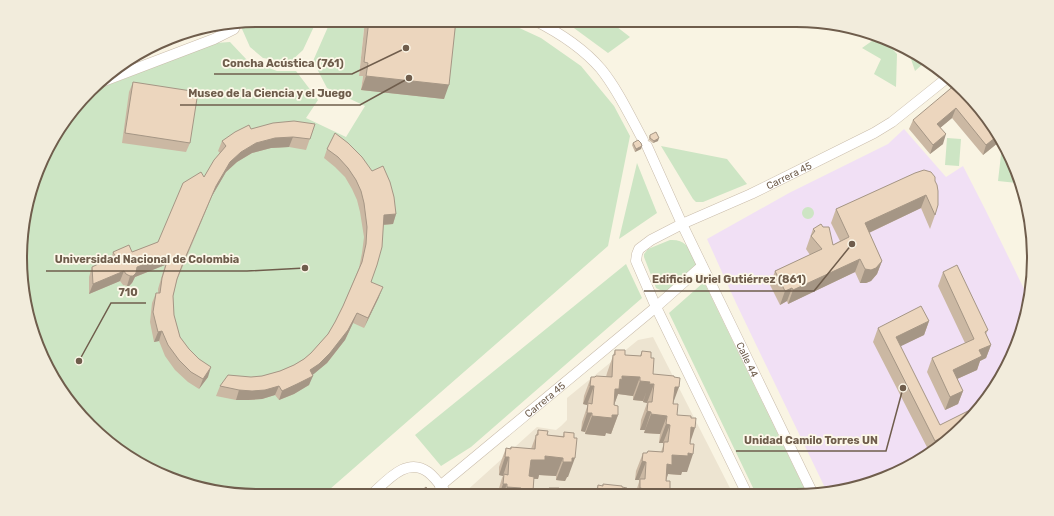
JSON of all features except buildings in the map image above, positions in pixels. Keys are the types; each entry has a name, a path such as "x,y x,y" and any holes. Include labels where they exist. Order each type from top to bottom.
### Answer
{"street":[{"name":"Calle 44","path":"548,27 574,44 601,68 614,88 645,143 702,266 811,489"},
{"path":"115,77 214,39 234,28"},
{"name":"Carrera 45","path":"656,307 636,261 636,254 639,249 651,240 682,224 751,194 874,133 892,122 944,81"},
{"name":"Carrera 45","path":"440,486 656,307 702,266"},
{"path":"656,307 745,489"},
{"path":"378,489 401,470 409,467 415,467 427,471 443,489"}],"shaded area":[{"path":"904,129 946,177 963,166 1025,290 1023,303 1015,332 996,374 970,410 948,432 912,458 898,465 870,477 841,485 825,487 736,303 707,239 789,193 888,144"},
{"path":"653,337 730,489 469,489 537,427 556,430 561,426 567,420 567,398 638,340"}],"green space":[{"path":"243,27 314,27 303,50 290,62 263,58 250,47 242,29"},
{"path":"328,27 364,27 359,76 363,76 361,90 444,27 517,27 541,38 581,66 614,106 630,136 608,246 330,489 243,489 213,485 184,477 142,458 106,432 75,399 58,374 51,360 39,332 35,318 31,303 27,273 27,243 31,213 39,184 58,142 75,117 103,87 216,43 230,42 247,60 277,71 296,71 318,100 306,118 346,137 365,106 327,88 313,61","holes":["166,265 133,277 132,283 129,286 126,286 121,281"]},
{"path":"573,27 617,27 630,37 608,53"},
{"path":"873,40 892,48 897,54 896,87 874,74 881,59 862,48"},
{"path":"910,57 922,65 915,71"},
{"path":"947,138 961,139 959,166 945,165"},
{"path":"661,146 727,159 747,184 703,202 696,202"},
{"path":"1001,153 1014,183 998,181"},
{"path":"637,163 657,213 619,239"},
{"path":"810,207 813,208 813,218 806,219 803,218 802,211 803,208"},
{"path":"670,240 676,240 685,244 698,264 667,291 662,291 656,288 644,254 648,249"},
{"path":"626,264 642,298 471,447 441,466 415,435"},
{"path":"704,282 805,489 754,489 669,313"}],"place":[{"name":"Concha Acústica (761)","path":"406,48"},
{"name":"Museo de la Ciencia y el Juego","path":"409,78"},
{"name":"Edificio Uriel Gutiérrez (861)","path":"852,244"},
{"name":"Universidad Nacional de Colombia","path":"305,268"},
{"name":"710","path":"79,361"},
{"name":"Unidad Camilo Torres UN","path":"903,388"}]}
